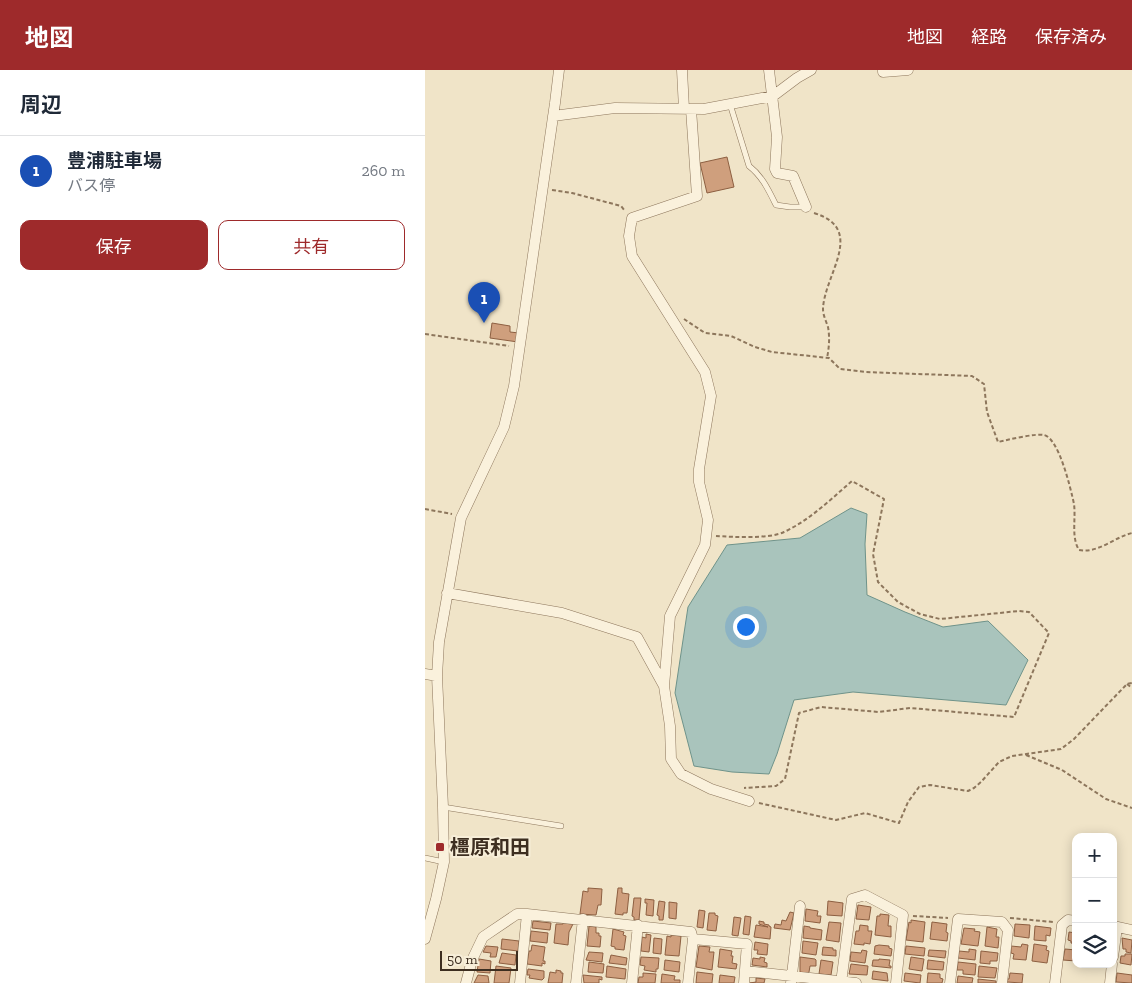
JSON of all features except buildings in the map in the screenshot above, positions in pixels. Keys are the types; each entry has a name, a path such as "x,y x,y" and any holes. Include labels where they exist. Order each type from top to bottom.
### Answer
{"street":[{"path":"425,939 444,862 437,676 439,642 461,518 504,427 514,386 522,345 559,70"},
{"path":"682,70 697,196 632,218 629,236 632,256 705,372 711,396 699,469 699,482 707,520 705,545 670,616 664,686 670,726 671,758 681,774 711,789 749,801"},
{"path":"769,70 777,137 775,169 777,173 793,176 806,207"},
{"path":"553,116 615,108 704,109 773,96 811,70"},
{"path":"881,71 908,70"},
{"path":"447,593 562,613 637,637 664,686"},
{"path":"425,674 437,676"},
{"path":"841,982 852,899 865,895 903,915 896,983"},
{"path":"792,979 800,906"},
{"path":"466,983 472,960 483,937 517,914 583,919 691,932 693,939 688,983"},
{"path":"520,983 527,914"},
{"path":"576,983 583,919"},
{"path":"950,983 958,919 1002,922 1008,930 1002,983"},
{"path":"1055,983 1062,925 1068,920 1072,920"},
{"path":"632,983 638,926"},
{"path":"1117,926 1132,930"},
{"path":"693,939 747,944 744,983"},
{"path":"1110,983 1112,968"},
{"path":"745,971 792,979 856,983"}],"lane":[{"path":"730,104 749,166 757,172 766,184 776,205 806,207"},
{"path":"443,807 561,826"},
{"path":"425,858 444,862"}],"path":[{"path":"542,189 572,193 621,206 632,218"},
{"path":"806,207 813,213 823,216 832,222 837,228 841,241 839,255 825,297 823,310 828,330 827,358"},
{"path":"684,319 705,332 731,336 755,347 772,352 827,358 841,369 866,372 972,376 984,384 987,412 998,442 1044,434 1052,439 1064,469 1074,505 1075,537 1079,550 1084,551 1111,543 1132,533"},
{"path":"425,334 507,346 522,345"},
{"path":"706,536 751,537 783,532 819,510 852,481 884,499 873,554 878,582 898,602 920,614 940,619 1019,610 1029,612 1049,633 1014,718 910,708 879,712 821,707 799,713 785,779 777,786 736,788"},
{"path":"425,509 455,514 461,518"},
{"path":"749,801 836,820 865,813 899,823 911,797 919,787 930,786 967,791 981,782 999,762 1012,756 1061,749 1074,739 1127,684 1132,683"},
{"path":"1127,684 1132,688"},
{"path":"1023,754 1062,770 1106,799 1132,808"},
{"path":"903,915 958,919"},
{"path":"1002,922 1008,917 1053,922 1062,925"}],"water":[{"path":"851,508 867,514 865,544 867,595 943,627 988,621 1028,660 1006,705 853,692 794,700 769,774 732,772 694,766 675,693 688,607 727,545 800,538"}],"place":[{"name":"豊浦駐車場","path":"484,323"},
{"name":"橿原和田","path":"440,847"}]}
